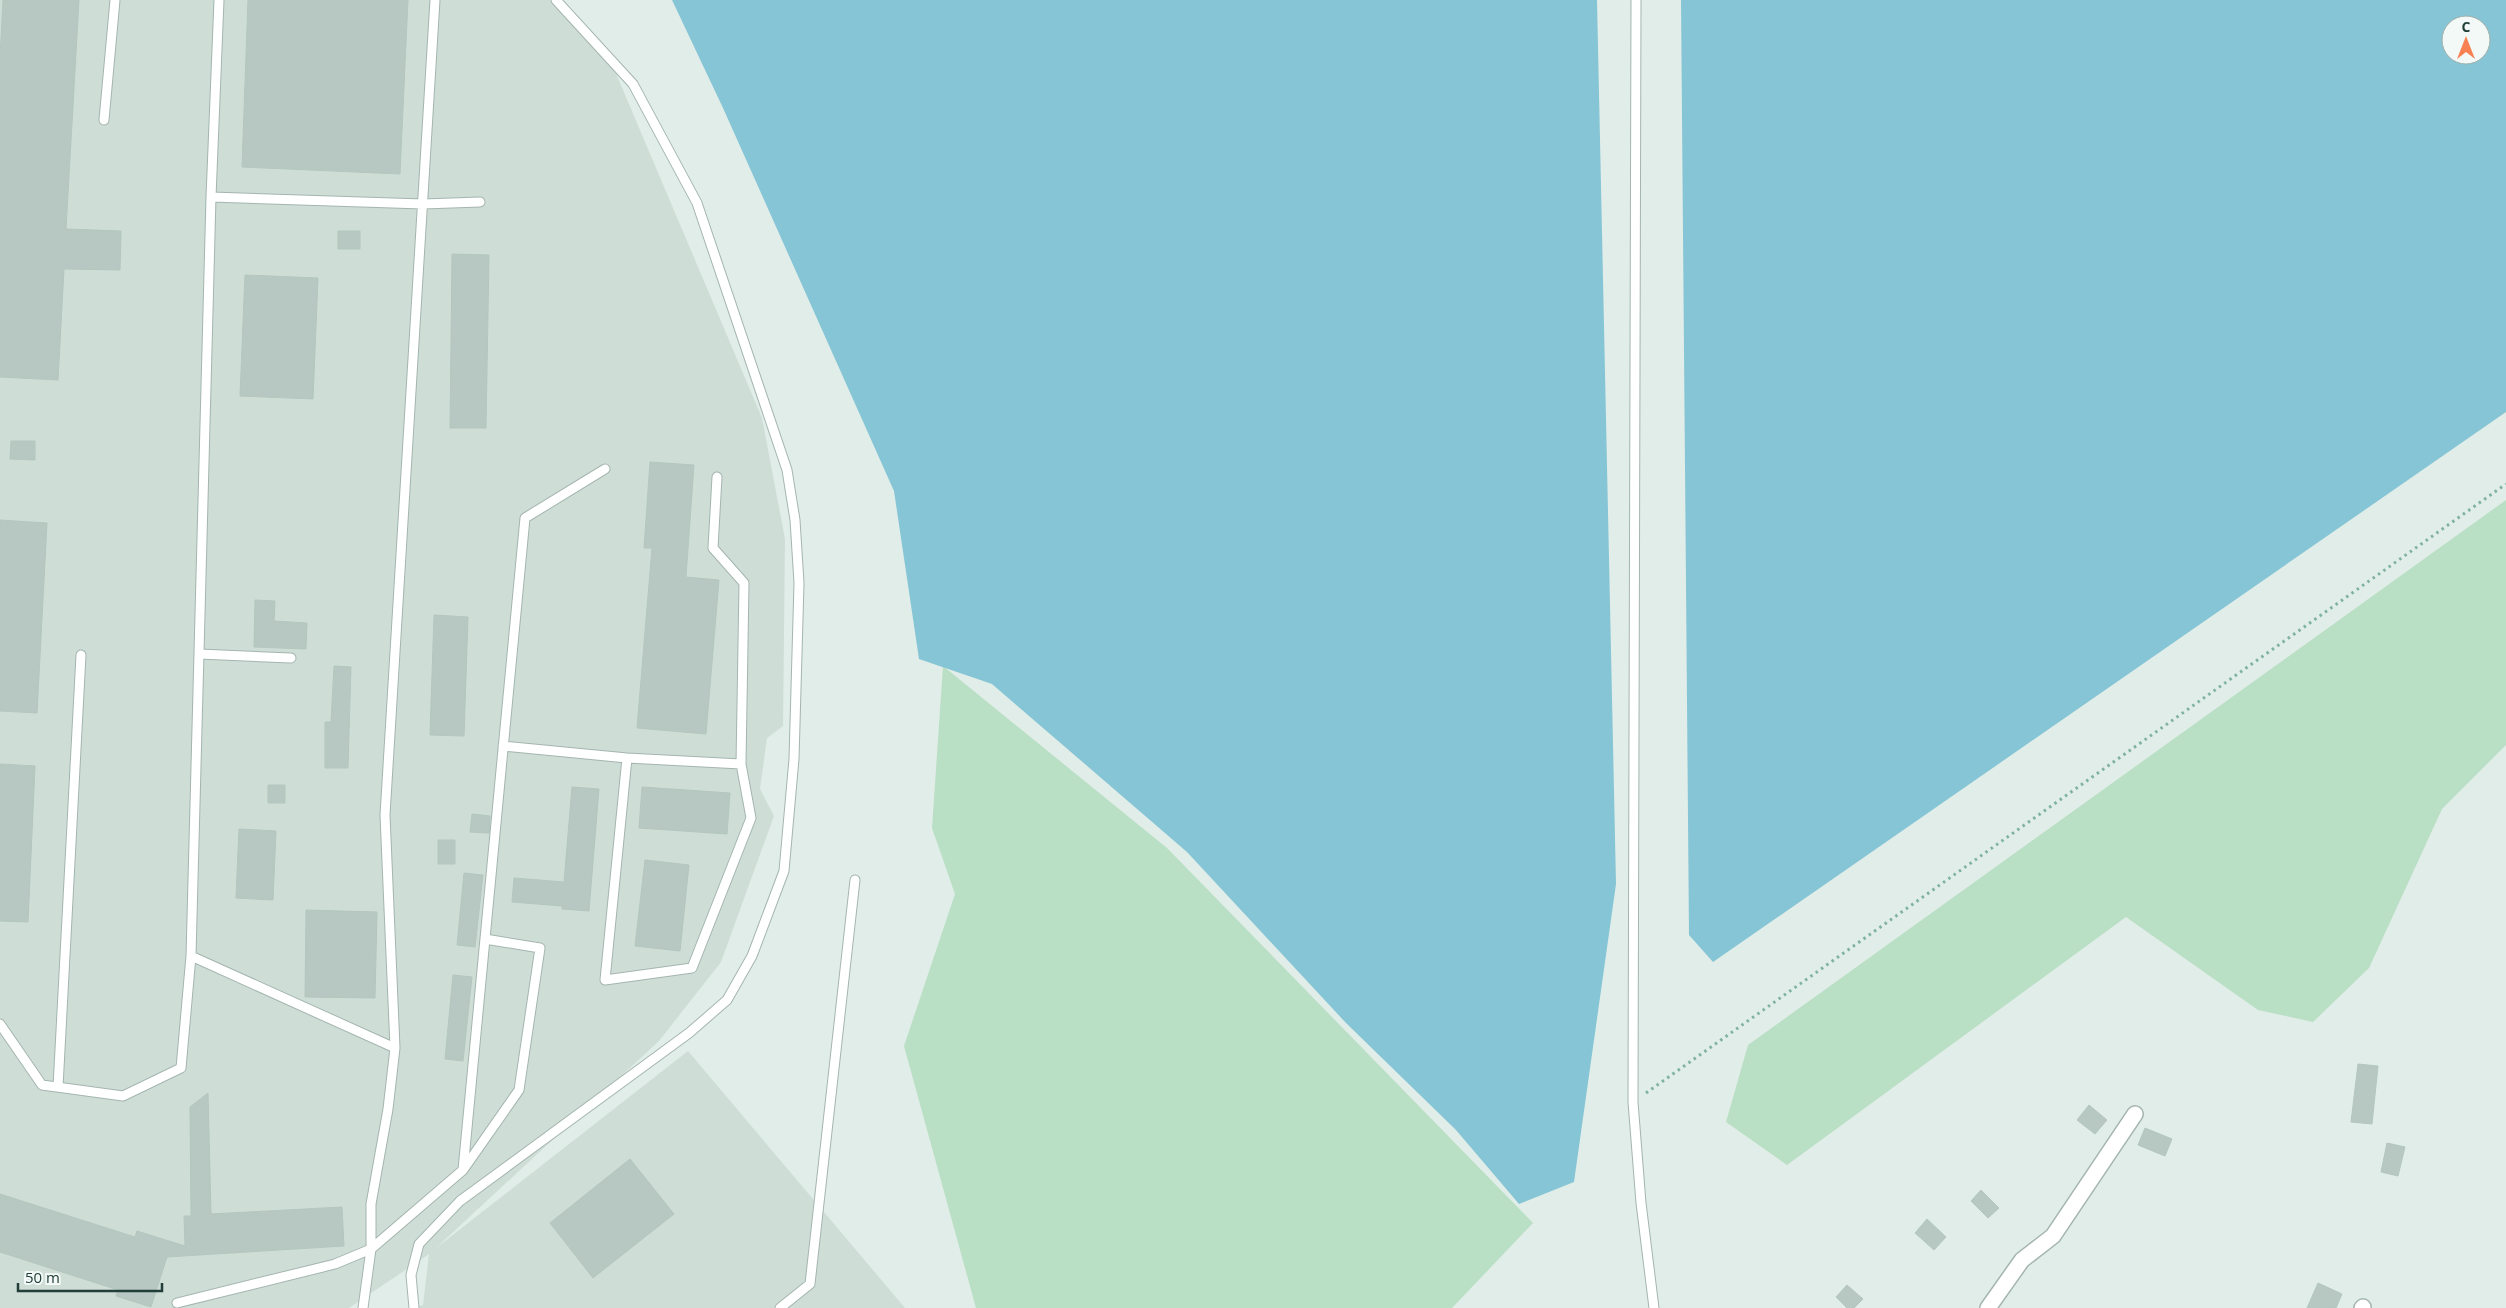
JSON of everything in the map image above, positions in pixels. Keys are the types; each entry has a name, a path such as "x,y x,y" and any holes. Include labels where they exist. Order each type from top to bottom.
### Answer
{"street":[{"path":"1988,1308 2022,1260 2053,1236 2135,1114"}],"lane":[{"path":"104,120 115,0"},
{"path":"0,1024 42,1085 123,1096 181,1068 191,956 211,197 220,0"},
{"path":"363,1308 371,1249 371,1204 388,1109 396,1048 385,815 435,0"},
{"path":"414,1308 410,1275 419,1244 460,1201 689,1033 727,1000 752,956 784,871 794,759 799,583 795,520 786,470 697,203 633,84 556,0"},
{"path":"1636,0 1633,1102 1641,1203 1654,1308"},
{"path":"211,197 423,204 480,202"},
{"path":"463,1170 525,518 605,469"},
{"path":"627,758 605,980 692,968 750,818 741,764 744,583 713,548 717,477"},
{"path":"199,654 291,658"},
{"path":"58,1087 81,655"},
{"path":"503,746 627,758 741,764"},
{"path":"780,1308 810,1284 856,880"},
{"path":"176,1303 335,1264 371,1249 463,1170 519,1090 540,948 485,939"},
{"path":"191,956 396,1048"}],"path":[{"path":"1633,1102 2506,484"}],"shaded area":[{"path":"0,0 557,0 612,64 762,418 785,539 783,726 767,738 760,789 774,816 721,962 659,1041 436,1248 688,1051 905,1308 414,1308 423,1305 429,1254 349,1308 0,1308"}],"green space":[{"path":"2506,500 2506,745 2442,809 2369,968 2313,1022 2258,1010 2126,917 1787,1165 1726,1122 1748,1045"},
{"path":"943,666 1167,848 1533,1223 1452,1308 976,1308 904,1046 955,894 932,828"}],"water":[{"path":"672,0 1597,0 1616,884 1574,1182 1519,1204 1456,1130 1346,1023 1187,852 992,684 919,659 894,491 723,108"},
{"path":"1681,0 2506,0 2506,412 1713,962 1689,935"}],"building":[{"path":"3,0 79,0 66,229 121,231 120,270 64,269 58,380 0,377 0,56"},
{"path":"248,0 408,0 400,174 242,167"},
{"path":"338,231 360,231 360,249 338,249"},
{"path":"452,254 489,255 486,428 450,428"},
{"path":"245,275 318,278 313,399 240,396"},
{"path":"11,441 35,441 35,460 10,459"},
{"path":"650,462 694,465 686,577 719,580 706,734 637,728 652,548 644,548"},
{"path":"0,520 47,523 37,713 0,711"},
{"path":"255,600 275,601 274,621 307,623 306,649 254,647"},
{"path":"434,615 468,617 464,736 430,735"},
{"path":"334,666 351,667 348,768 325,768 325,722 331,722"},
{"path":"0,764 35,766 28,922 0,921"},
{"path":"268,785 285,785 285,803 268,803"},
{"path":"572,787 599,789 589,911 562,909 562,906 512,902 514,878 564,882"},
{"path":"642,787 730,793 727,834 639,828"},
{"path":"472,814 490,816 489,833 470,832"},
{"path":"239,829 276,831 273,900 236,898"},
{"path":"438,840 455,840 455,864 438,864"},
{"path":"645,860 689,865 680,951 635,946"},
{"path":"464,873 483,875 475,947 457,945"},
{"path":"306,910 377,912 375,998 305,997"},
{"path":"453,975 472,977 463,1061 445,1059"},
{"path":"2358,1064 2378,1066 2372,1124 2351,1122"},
{"path":"208,1093 211,1214 342,1207 344,1246 167,1257 151,1307 116,1296 118,1290 0,1252 0,1194 135,1237 137,1231 185,1246 184,1216 191,1216 190,1107"},
{"path":"2089,1105 2107,1120 2095,1134 2077,1120"},
{"path":"2145,1128 2172,1139 2165,1156 2138,1145"},
{"path":"2387,1143 2405,1147 2398,1176 2381,1172"},
{"path":"630,1159 674,1214 593,1278 550,1223"},
{"path":"1981,1190 1999,1208 1988,1218 1971,1201"},
{"path":"1927,1219 1946,1237 1934,1250 1915,1233"},
{"path":"2318,1283 2342,1294 2336,1308 2307,1308"},
{"path":"1847,1285 1863,1299 1854,1308 1847,1308 1836,1297"}]}
